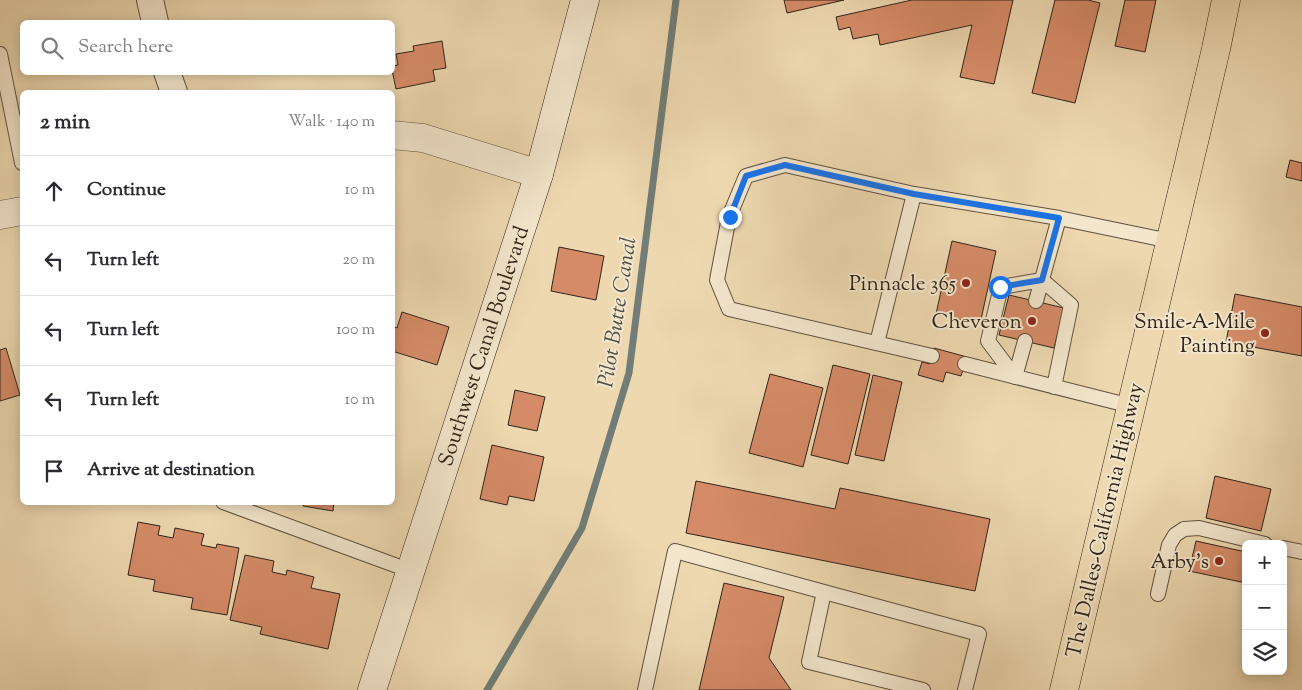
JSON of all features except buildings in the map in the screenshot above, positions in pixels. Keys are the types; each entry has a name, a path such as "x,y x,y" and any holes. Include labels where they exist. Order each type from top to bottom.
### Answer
{"highway":[{"name":"The Dalles-California Highway","path":"1064,690 1226,0"}],"main road":[{"name":"Southwest Canal Boulevard","path":"372,690 539,174 585,0"},
{"path":"395,135 423,138 539,174"},
{"path":"0,215 20,211"}],"street":[{"path":"150,0 155,20"},
{"path":"168,75 173,90"}],"lane":[{"path":"0,54 20,153"},
{"path":"932,356 729,309 717,280 730,217 746,176 785,165 914,194 1059,218 1170,241"},
{"path":"877,343 914,194"},
{"path":"1036,301 1059,218"},
{"path":"1015,377 988,341 1000,287 1042,280"},
{"path":"1042,280 1070,305 1054,387"},
{"path":"1015,377 1025,341"},
{"path":"964,364 1131,406"},
{"path":"231,505 410,571"},
{"path":"1158,594 1169,545 1174,535 1184,529 1199,528 1248,540"},
{"path":"1287,549 1302,552"},
{"path":"645,690 675,551 979,634 965,690"},
{"path":"824,592 809,662 923,690"}],"waterway":[{"name":"Pilot Butte Canal","path":"487,690 582,528 629,373 676,0"}],"place":[{"name":"Pinnacle 365","path":"966,283"},
{"name":"Cheveron","path":"1032,321"},
{"name":"Smile-A-Mile Painting","path":"1265,333"},
{"name":"Arby's","path":"1219,561"}],"route":[{"path":"730,217 746,176 785,165 914,194 1059,218 1042,280 1000,287"}]}
